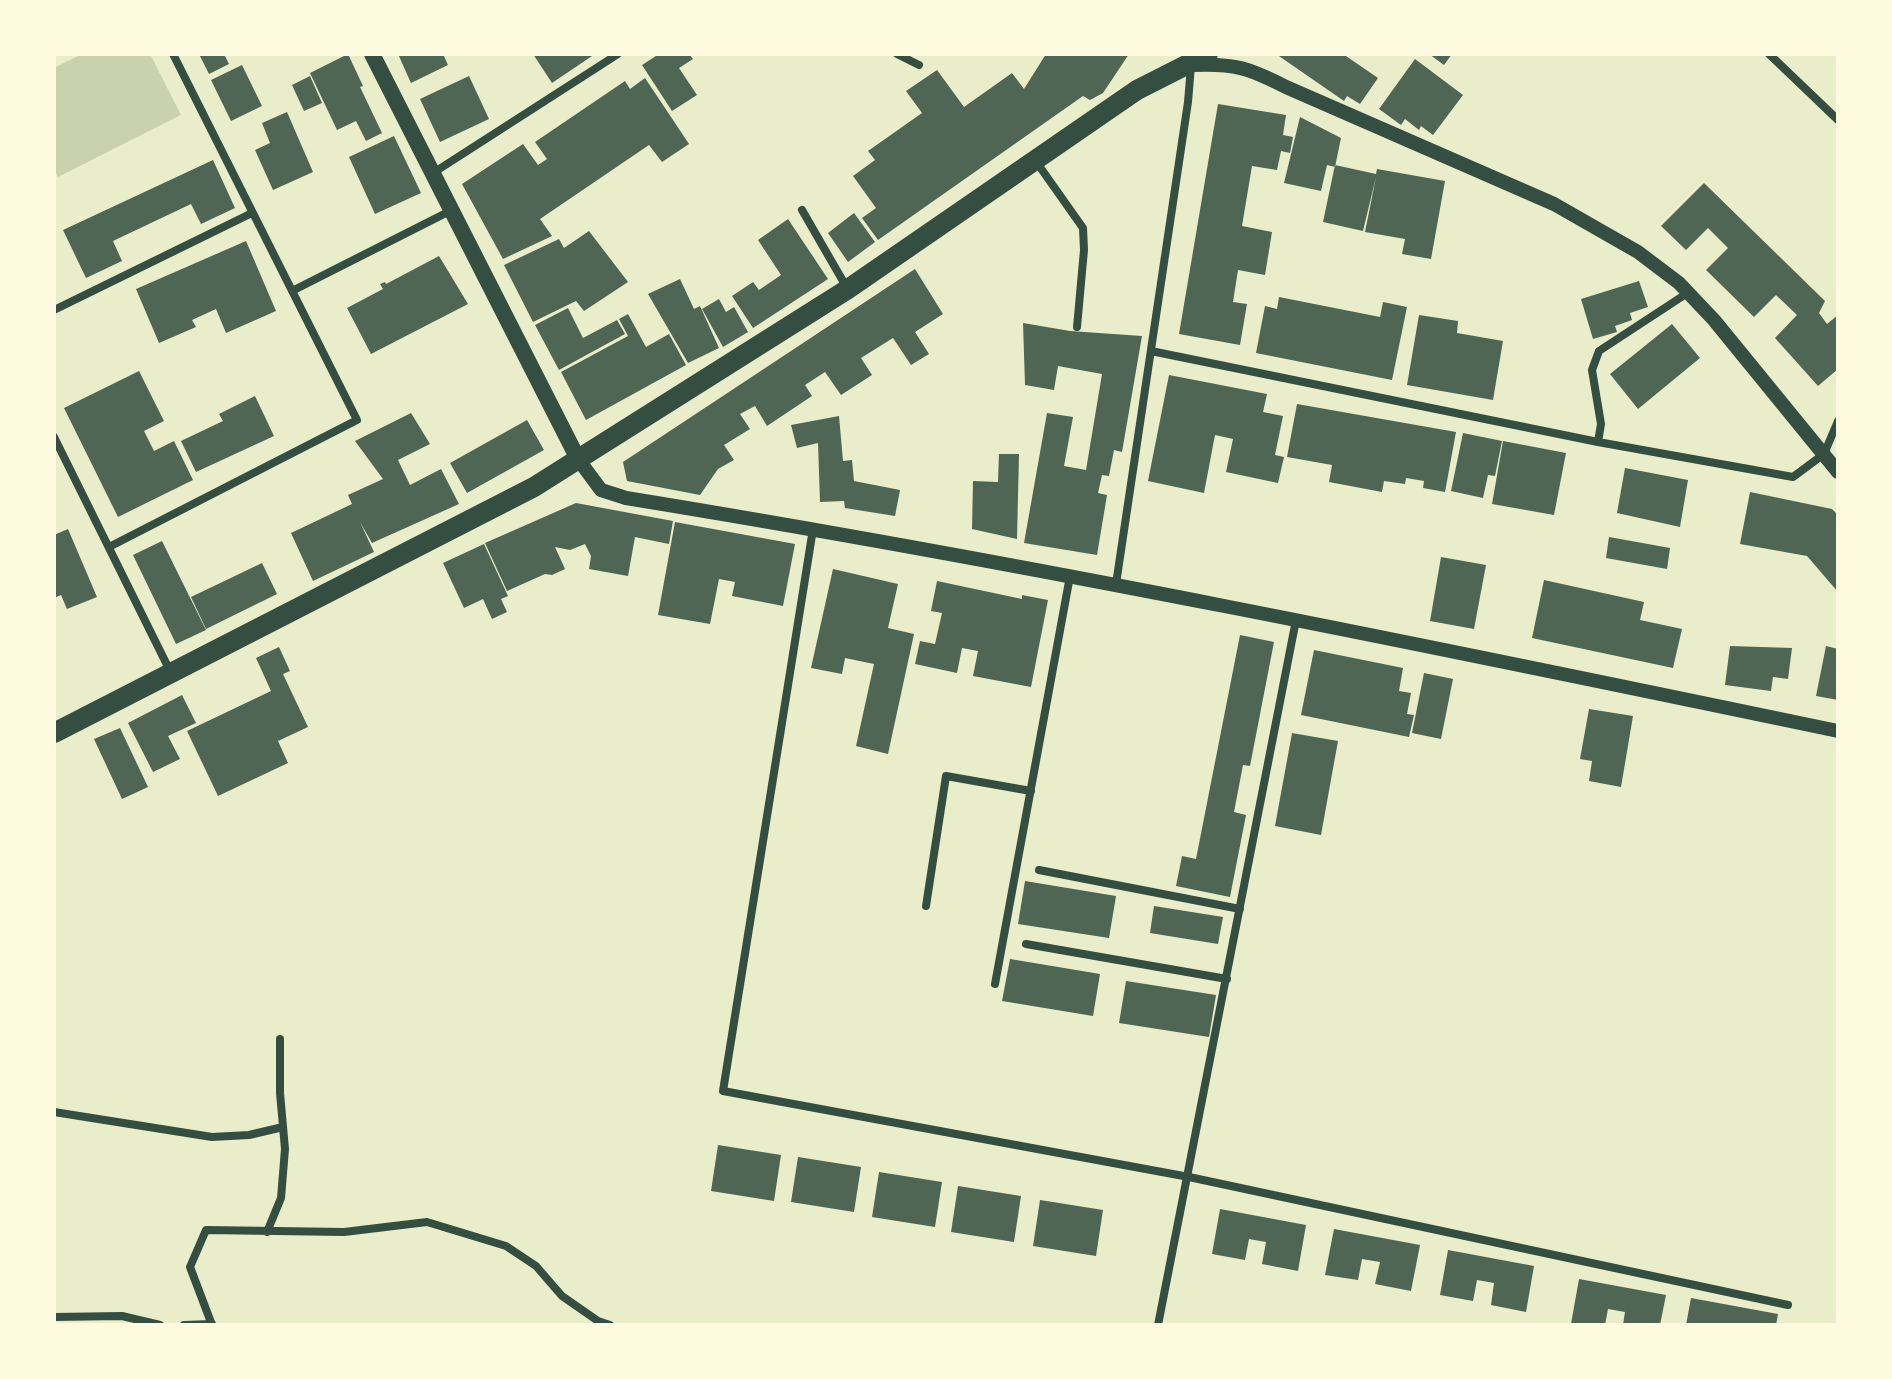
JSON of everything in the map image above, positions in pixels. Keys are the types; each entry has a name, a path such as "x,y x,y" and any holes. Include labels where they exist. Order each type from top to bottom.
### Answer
{"main road":[{"path":"372,54 578,459"},
{"path":"54,733 520,494 848,289 1137,90 1192,58"}],"street":[{"path":"109,547 357,420 173,54"},
{"path":"433,173 618,54"},
{"path":"897,54 919,65"},
{"path":"1249,54 1252,70"},
{"path":"1769,54 1838,120"},
{"path":"1116,584 1192,58 1252,70 1554,204 1638,252 1689,292 1838,472"},
{"path":"1035,160 1083,228 1077,327"},
{"path":"292,291 452,210"},
{"path":"802,210 848,289"},
{"path":"54,310 252,213"},
{"path":"1598,442 1601,424 1592,370 1599,351 1689,292"},
{"path":"1151,351 1598,442 1793,477 1824,454 1838,421"},
{"path":"54,437 171,674"},
{"path":"578,459 601,490 626,498 814,528 1071,575 1838,731"},
{"path":"814,528 723,1091 1189,1177 1788,1305"},
{"path":"995,984 1071,575"},
{"path":"1158,1325 1296,620"},
{"path":"926,906 946,776 1031,791"},
{"path":"1039,870 1240,909"},
{"path":"1026,944 1227,979"},
{"path":"267,1232 281,1198 285,1149 280,1093 280,1039"},
{"path":"54,1112 212,1137 249,1135 283,1127"},
{"path":"184,1325 212,1325 190,1267 206,1230 344,1232 427,1222 506,1246 536,1266 562,1296 598,1321 610,1325"},
{"path":"54,1317 122,1316 160,1325"}],"green space":[{"path":"82,54 150,54 181,115 58,177 54,170 54,68"}],"building":[{"path":"199,54 224,54 229,64 209,74"},
{"path":"348,54 382,133 366,141 356,121 337,130 310,73"},
{"path":"398,54 443,54 448,65 411,83"},
{"path":"533,54 595,54 552,83"},
{"path":"659,54 689,54 693,59 679,68 697,95 672,111 642,65"},
{"path":"1046,54 1129,54 1103,93 1090,100 1083,96 878,240 862,218 876,208 853,176 875,160 868,151 922,113 906,91 937,70 964,107 1012,73 1024,89"},
{"path":"1276,54 1343,54 1378,78 1360,104 1347,96 1344,101"},
{"path":"1429,54 1452,54 1444,65"},
{"path":"1415,59 1463,95 1433,135 1421,126 1419,130 1405,119 1401,125 1379,109"},
{"path":"242,65 262,106 231,121 211,80"},
{"path":"310,76 322,103 304,111 292,85"},
{"path":"469,76 489,119 440,142 420,99"},
{"path":"645,78 689,144 662,162 649,145 540,219 552,236 503,259 462,184 523,144 538,165 547,159 535,142 625,81 630,89"},
{"path":"1218,104 1286,115 1283,135 1293,137 1290,153 1281,151 1277,170 1252,166 1242,226 1272,232 1265,275 1238,270 1233,302 1247,304 1240,345 1179,334"},
{"path":"287,112 313,172 273,190 255,150 270,143 262,123"},
{"path":"1300,117 1341,138 1335,167 1327,165 1321,191 1284,183"},
{"path":"394,136 421,193 375,214 349,157"},
{"path":"213,160 235,208 201,224 191,204 113,241 122,261 86,278 63,230"},
{"path":"1335,165 1376,174 1377,169 1445,181 1431,259 1402,254 1405,239 1365,232 1376,177 1363,231 1323,222"},
{"path":"1704,183 1825,301 1819,313 1827,324 1838,315 1838,369 1818,386 1775,338 1797,315 1776,295 1754,317 1706,270 1728,248 1708,228 1686,250 1661,226"},
{"path":"854,213 875,242 848,262 828,233"},
{"path":"788,219 828,279 753,328 732,296 753,282 759,290 781,275 758,240"},
{"path":"589,231 628,282 584,311 576,301 533,322 504,265 559,239 564,248"},
{"path":"246,241 276,311 226,333 216,309 192,320 196,327 159,343 136,289"},
{"path":"439,256 468,304 371,354 347,308 383,289 380,284 386,284"},
{"path":"915,269 943,314 915,332 929,354 911,365 893,338 861,358 872,375 841,395 825,372 805,385 812,396 767,426 755,406 740,414 750,429 724,445 734,460 718,469 700,495 627,481 623,462"},
{"path":"680,279 694,309 700,306 719,348 688,363 648,294"},
{"path":"1639,281 1648,307 1630,313 1632,320 1615,326 1617,332 1593,339 1581,299"},
{"path":"1279,297 1380,317 1383,302 1407,307 1392,380 1256,353 1265,306 1277,309"},
{"path":"719,299 726,312 734,307 748,332 723,347 702,309"},
{"path":"568,308 583,338 617,320 625,334 559,370 535,325"},
{"path":"628,314 646,347 669,334 686,365 586,420 561,372 628,336 619,319"},
{"path":"1419,315 1458,321 1457,333 1503,341 1493,400 1407,385"},
{"path":"1023,323 1070,331 1142,336 1122,452 1114,450 1109,476 1102,475 1098,493 1107,495 1097,555 1024,543 1047,413 1073,417 1064,466 1086,470 1102,374 1058,366 1054,390 1025,385"},
{"path":"1672,324 1700,358 1638,409 1610,374"},
{"path":"139,371 164,421 144,431 154,451 174,441 193,480 118,517 64,408"},
{"path":"1169,375 1267,394 1263,412 1283,416 1275,455 1284,457 1278,483 1226,472 1233,439 1215,435 1204,493 1148,481"},
{"path":"255,396 274,436 196,472 181,441 223,421 219,414"},
{"path":"1297,404 1456,432 1445,492 1423,488 1424,481 1406,478 1405,484 1384,481 1382,492 1329,482 1332,465 1287,457"},
{"path":"411,413 430,444 398,460 410,485 441,469 459,504 372,543 360,522 374,552 313,581 291,533 352,504 348,495 383,479 355,441"},
{"path":"839,416 843,461 852,460 854,481 900,490 895,516 845,508 844,501 820,502 818,443 797,448 791,425"},
{"path":"527,420 544,450 467,493 450,463"},
{"path":"1463,433 1502,441 1495,476 1488,475 1483,498 1451,491"},
{"path":"1503,441 1566,453 1554,515 1492,504"},
{"path":"999,454 1019,454 1017,539 972,529 973,481 998,482"},
{"path":"1625,468 1688,480 1680,527 1617,513"},
{"path":"1750,492 1832,509 1838,515 1838,592 1807,556 1740,544"},
{"path":"576,503 673,521 669,544 635,537 628,576 589,569 591,556 585,544 570,550 555,547 565,569 552,575 545,574 507,591 485,543"},
{"path":"675,522 795,544 783,606 732,596 735,582 719,579 710,624 658,615"},
{"path":"68,529 97,597 67,609 61,595 54,598 54,535"},
{"path":"1609,537 1670,548 1667,569 1606,558"},
{"path":"162,541 206,630 176,644 133,555"},
{"path":"484,544 508,596 501,599 507,612 492,619 483,599 464,608 443,563"},
{"path":"1441,557 1486,565 1474,629 1430,621"},
{"path":"262,563 277,594 206,629 191,597"},
{"path":"833,569 898,584 888,628 914,634 888,754 856,746 874,664 845,658 842,674 811,668"},
{"path":"1544,580 1644,602 1640,620 1682,629 1673,668 1532,638"},
{"path":"937,581 1022,599 1022,595 1048,600 1031,687 973,676 978,651 962,648 957,673 915,664 920,641 935,644 942,613 931,611"},
{"path":"1240,635 1274,642 1250,766 1243,765 1234,812 1246,815 1230,897 1176,886 1182,856 1196,859"},
{"path":"1730,646 1792,648 1788,679 1773,677 1771,691 1725,685"},
{"path":"1826,646 1838,649 1838,700 1816,696"},
{"path":"279,647 290,671 283,674 308,727 278,741 288,763 218,796 187,731 271,691 256,658"},
{"path":"1314,650 1403,668 1399,691 1411,693 1407,714 1414,715 1409,737 1301,715"},
{"path":"1424,673 1453,679 1441,739 1412,733"},
{"path":"182,695 196,723 168,736 180,759 153,772 128,723"},
{"path":"1589,709 1633,716 1621,787 1589,781 1592,761 1580,759"},
{"path":"120,728 148,787 122,799 94,739"},
{"path":"1292,733 1338,741 1321,835 1275,826"},
{"path":"1025,881 1116,896 1109,938 1018,924"},
{"path":"1154,906 1223,917 1218,944 1150,933"},
{"path":"1010,959 1100,974 1093,1016 1002,1001"},
{"path":"1126,981 1216,995 1209,1037 1119,1023"},
{"path":"718,1145 781,1155 774,1201 711,1191"},
{"path":"798,1157 861,1167 854,1212 791,1202"},
{"path":"879,1172 942,1182 935,1227 872,1217"},
{"path":"958,1186 1021,1196 1014,1242 951,1232"},
{"path":"1040,1200 1103,1210 1096,1256 1033,1246"},
{"path":"1220,1209 1306,1225 1298,1271 1262,1264 1266,1242 1249,1239 1245,1260 1212,1254"},
{"path":"1334,1229 1420,1245 1411,1291 1375,1284 1380,1262 1362,1259 1358,1280 1325,1275"},
{"path":"1448,1250 1534,1266 1526,1312 1491,1305 1494,1283 1477,1280 1473,1301 1440,1295"},
{"path":"1579,1279 1666,1295 1660,1325 1623,1325 1625,1312 1608,1309 1605,1325 1571,1324"},
{"path":"1691,1298 1778,1314 1776,1325 1686,1325"}]}
